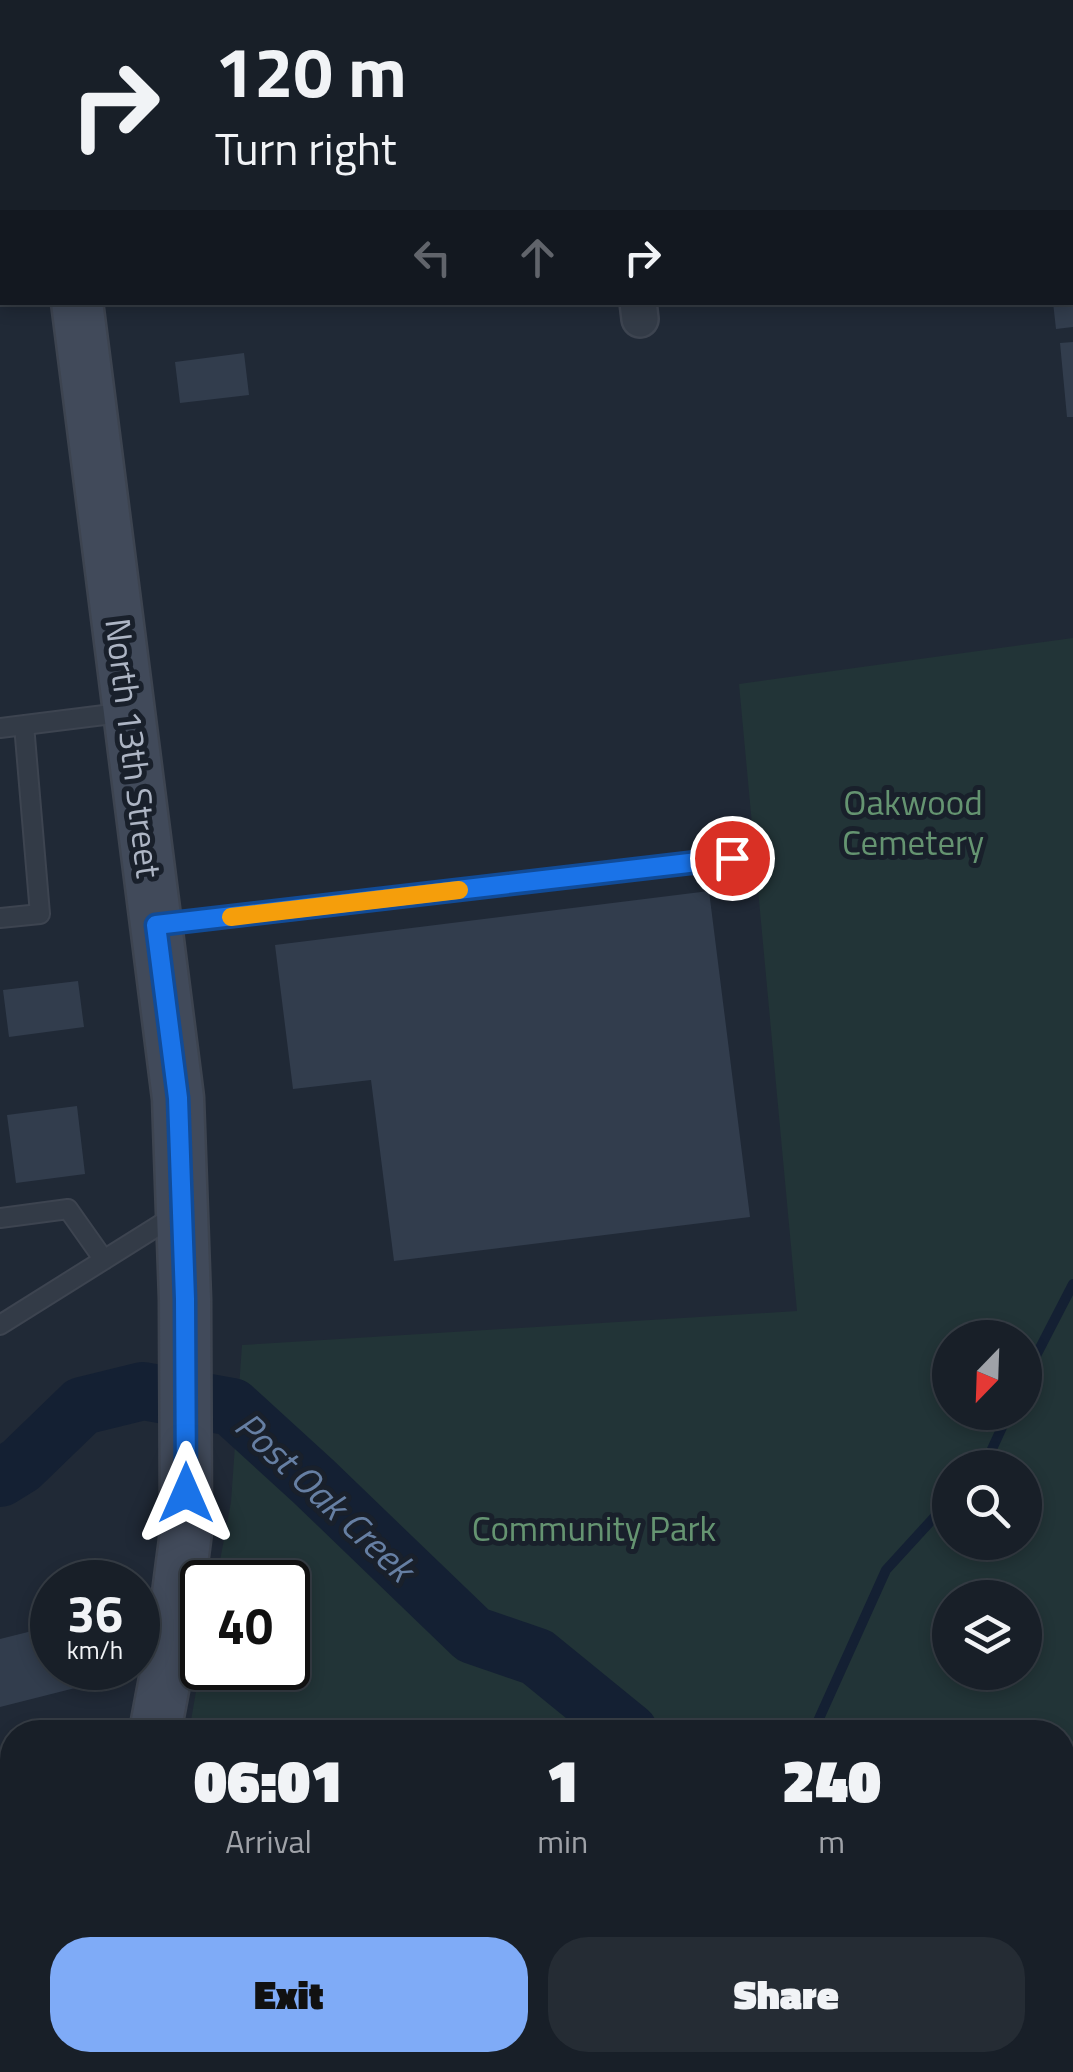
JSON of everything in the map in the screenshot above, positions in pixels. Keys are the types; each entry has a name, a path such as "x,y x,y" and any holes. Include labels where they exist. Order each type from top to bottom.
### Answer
{"street":[{"name":"North 13th Street","path":"77,305 178,1098 185,1299 186,1532 157,1720"}],"lane":[{"path":"0,728 129,712"},
{"path":"0,918 40,914 24,725"},
{"path":"156,925 732,858"},
{"path":"0,1218 68,1210 104,1260"},
{"path":"0,1325 182,1211"}],"green space":[{"path":"1073,638 1073,1720 191,1720 196,1690 310,1690 310,1560 220,1560 231,1502 242,1345 797,1311 739,684"}],"building":[{"path":"1053,305 1073,305 1073,327 1056,329"},
{"path":"1073,342 1073,417 1067,417 1060,343"},
{"path":"244,353 249,395 180,403 175,362"},
{"path":"709,891 750,1217 394,1261 371,1080 293,1089 275,945"},
{"path":"78,981 84,1027 9,1037 3,990"},
{"path":"77,1106 85,1174 16,1183 7,1115"},
{"path":"30,1632 30,1690 67,1690 0,1707 0,1639"}],"waterway":[{"path":"1042,1344 1073,1284"},
{"name":"Post Oak Creek","path":"0,1478 21,1465 82,1406 143,1391 232,1407 473,1635 537,1657 614,1720"},
{"path":"992,1450 1001,1430"},
{"path":"818,1720 886,1570 932,1520"}],"slow traffic":[{"path":"231,917 459,890"}],"route":[{"path":"186,1493 178,1098 156,925 732,858"}],"park label":[{"name":"Oakwood Cemetery","path":"913,822"},
{"name":"Community Park","path":"594,1528"}]}
